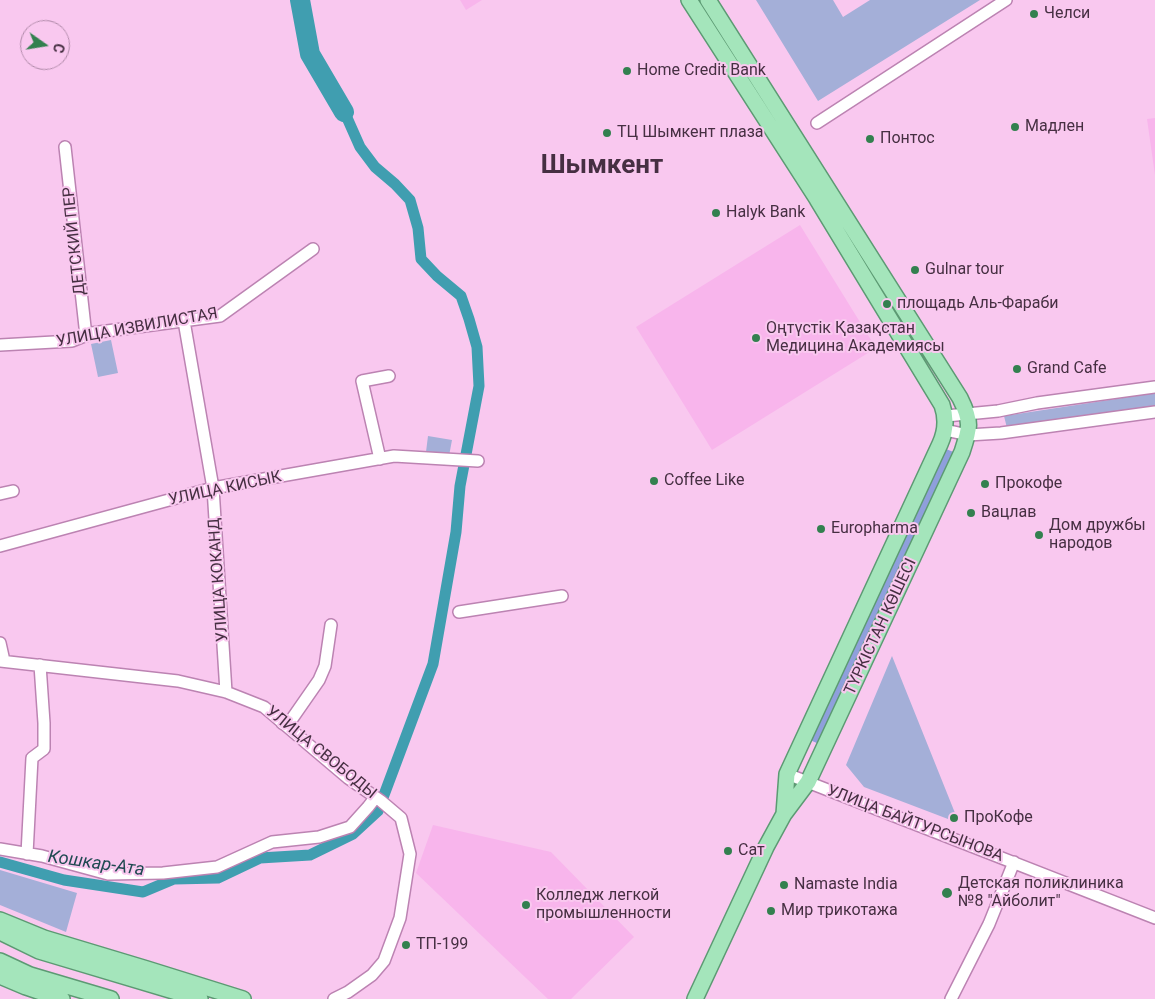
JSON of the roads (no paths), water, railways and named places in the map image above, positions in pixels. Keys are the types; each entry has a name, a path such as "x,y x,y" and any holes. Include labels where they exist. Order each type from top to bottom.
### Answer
{"main road":[{"path":"689,0 817,199 942,405 946,423"},
{"path":"708,0 960,398 968,414 968,435"},
{"name":"ТҮРКІСТАН КӨШЕСІ","path":"784,814 787,774 918,492 946,423"},
{"name":"ТҮРКІСТАН КӨШЕСІ","path":"695,999 766,848 784,814 808,782 962,452 968,435"},
{"path":"0,920 44,938 147,968 243,999"},
{"path":"0,932 39,951 200,999"},
{"path":"0,961 30,975 111,999"},
{"path":"0,976 62,999"},
{"path":"54,983 70,999"}],"street":[{"path":"817,123 1006,0"},
{"name":"ДЕТСКИЙ ПЕР","path":"65,147 86,336"},
{"name":"УЛИЦА ИЗВИЛИСТАЯ","path":"0,345 72,341 92,333 220,316 313,249"},
{"name":"УЛИЦА КОКАНД","path":"184,321 213,488 226,692"},
{"path":"380,459 362,381 389,376"},
{"path":"946,423 968,414 1155,387"},
{"path":"946,423 968,435 1000,433 1155,412"},
{"name":"УЛИЦА КИСЫК","path":"0,546 213,488 394,456 478,461"},
{"path":"0,494 13,491"},
{"path":"459,612 562,596"},
{"path":"282,723 288,726 319,680 325,666 331,625"},
{"path":"0,642 2,661"},
{"name":"УЛИЦА СВОБОДЫ","path":"2,661 178,681 226,692 264,706 348,778 381,801 401,818 410,854 400,918 384,961 372,975 348,992 334,999"},
{"path":"27,854 32,758 44,750 40,665"},
{"name":"УЛИЦА БАЙТУРСЫНОВА","path":"787,774 1155,918"},
{"path":"0,849 42,856 108,874 163,873 217,867 272,842 319,837 350,827 375,798"},
{"path":"951,999 989,924 1014,862"}],"waterway":[{"path":"300,0 310,54 344,112"},
{"name":"Кошкар-Ата","path":"0,862 64,880 143,892 174,879 218,878 260,858 310,855 353,834 378,811 433,664 456,532 460,486 479,386 477,347 461,296 437,276 421,259 418,228 410,200 375,167 360,147 344,111"}],"place":[{"name":"Челси","path":"1034,14"},
{"name":"Home Credit Bank","path":"627,71"},
{"name":"Мадлен","path":"1015,127"},
{"name":"ТЦ Шымкент плаза","path":"607,133"},
{"name":"Понтос","path":"870,139"},
{"name":"Halyk Bank","path":"716,213"},
{"name":"Gulnar tour","path":"915,270"},
{"name":"площадь Аль-Фараби","path":"887,304"},
{"name":"Оңтүстік Қазақстан Медицина Академиясы","path":"756,338"},
{"name":"Grand Cafe","path":"1017,369"},
{"name":"Coffee Like","path":"654,481"},
{"name":"Прокофе","path":"985,484"},
{"name":"Вацлав","path":"971,513"},
{"name":"Europharma","path":"821,529"},
{"name":"Дом дружбы народов","path":"1039,535"},
{"name":"ПроКофе","path":"954,818"},
{"name":"Сат","path":"728,851"},
{"name":"Namaste India","path":"784,885"},
{"name":"Детская поликлиника №8 \"Айболит\"","path":"947,893"},
{"name":"Колледж легкой промышленности","path":"526,905"},
{"name":"Мир трикотажа","path":"771,911"},
{"name":"ТП-199","path":"406,945"}],"district":[{"name":"Шымкент","path":"602,166"}]}
